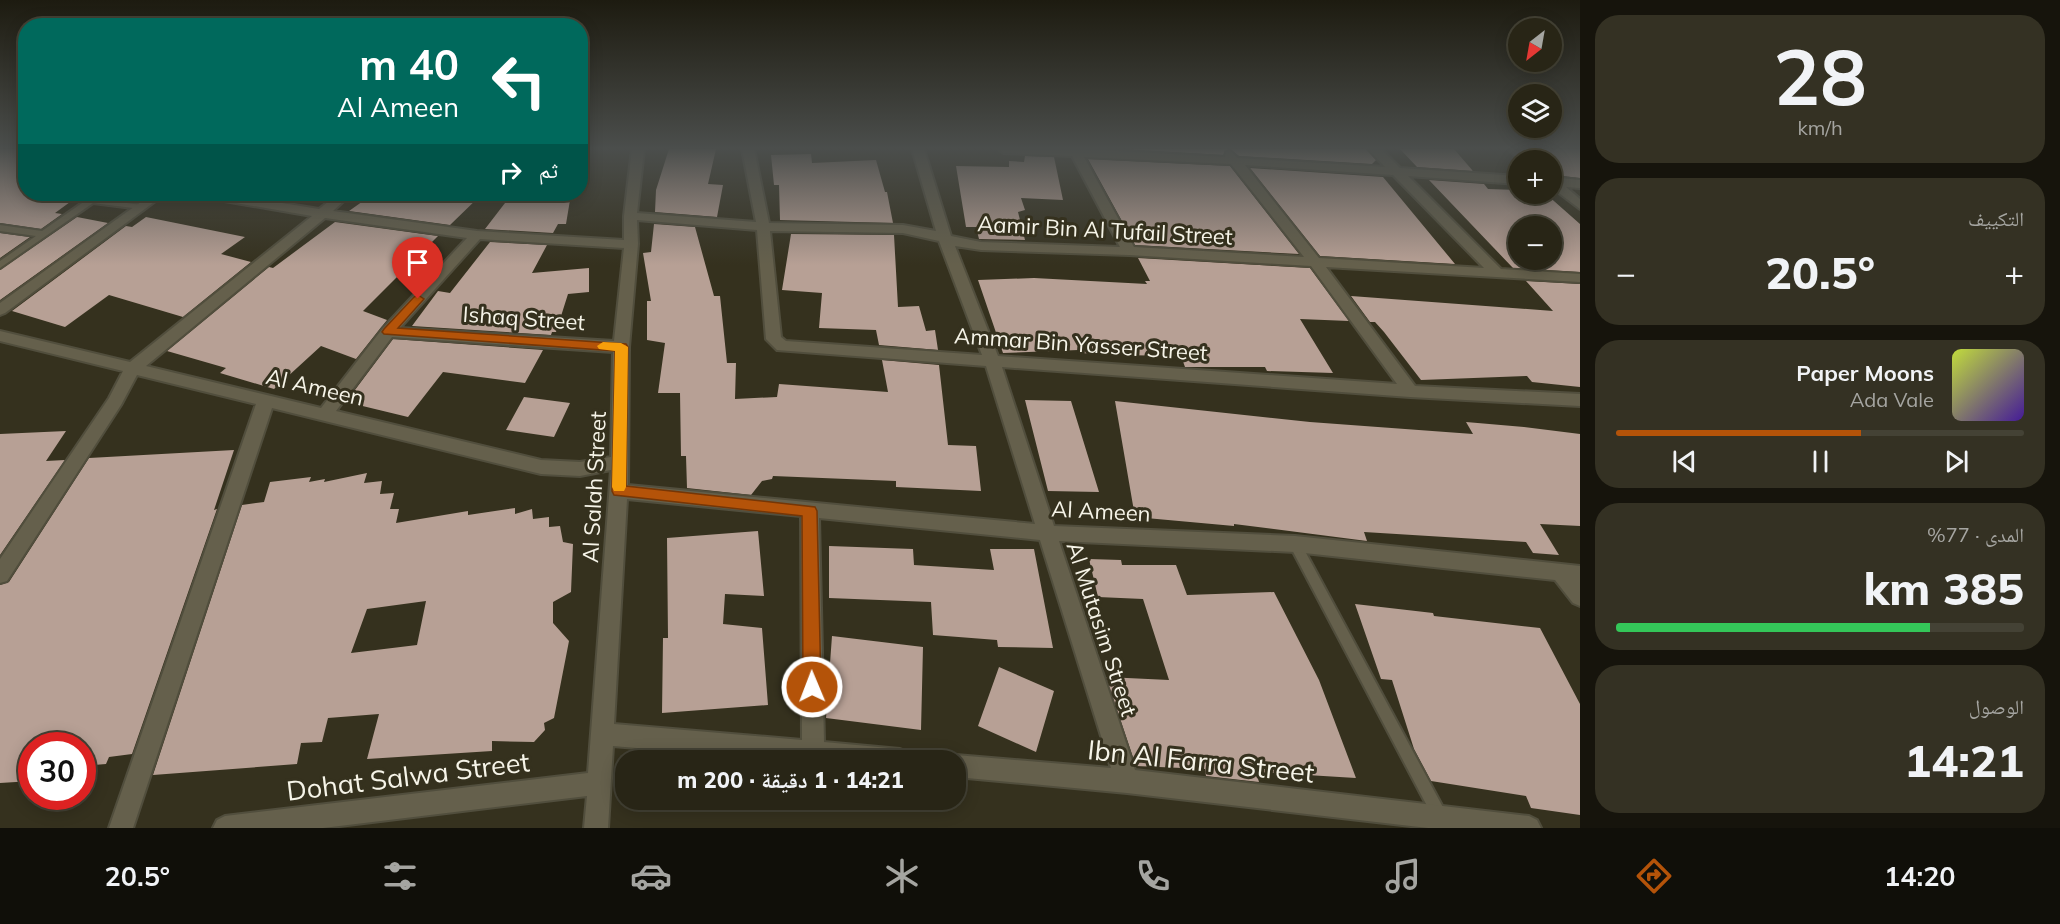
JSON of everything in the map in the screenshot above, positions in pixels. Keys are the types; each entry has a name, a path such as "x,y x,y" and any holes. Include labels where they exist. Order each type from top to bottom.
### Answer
{"street":[{"name":"Al Salah Street","path":"596,828 619,491 621,347 633,188"},
{"name":"Ammar Bin Yasser Street","path":"755,188 763,227 774,339 782,346 1410,391 1580,400"},
{"name":"Al Mutasim Street","path":"930,188 945,238 992,360 1127,781"},
{"path":"1095,188 1129,251"},
{"path":"1256,188 1316,263 1410,391"},
{"path":"1413,188 1496,272"},
{"path":"1562,191 1580,206"},
{"path":"0,310 149,201"},
{"path":"248,201 323,214 477,235 630,244"},
{"path":"0,575 115,401 132,369 337,201"},
{"name":"Aamir Bin Al Tufail Street","path":"630,216 763,227 903,230 981,246 1129,251 1580,278"},
{"path":"325,414 388,332 477,235"},
{"name":"Ishaq Street","path":"388,332 621,347"},
{"name":"Al Ameen","path":"0,336 540,467 580,469 620,462"},
{"path":"121,828 266,400"},
{"name":"Al Ameen","path":"619,491 1048,532 1295,544 1580,574"},
{"path":"810,511 813,750"},
{"path":"1560,572 1580,597"},
{"path":"601,734 780,750"},
{"name":"Ibn Al Farra Street","path":"966,767 1127,781 1528,828"},
{"name":"Dohat Salwa Street","path":"225,828 598,783"}],"lane":[{"path":"0,265 91,201"},
{"path":"99,201 141,207"},
{"path":"0,228 43,234"},
{"path":"1295,544 1440,816"}],"building":[{"path":"0,188 18,188 18,201 71,201 55,213 62,214 41,229 0,223"},
{"path":"657,188 723,188 717,217 655,212"},
{"path":"779,188 884,188 887,192 893,223 780,220"},
{"path":"960,188 1060,188 1063,200 1021,198 1025,210 1018,212 1025,240 979,239 976,227 966,227"},
{"path":"1104,188 1247,188 1299,254 1135,245"},
{"path":"1266,188 1392,188 1455,264 1320,256"},
{"path":"1436,188 1508,190 1508,204 1557,204 1580,224 1580,272 1546,270 1562,270 1562,216 1508,216 1508,263"},
{"path":"363,201 475,201 450,225 349,211"},
{"path":"507,201 570,201 566,224 558,224 553,233 485,229"},
{"path":"77,217 108,223 0,300 0,270"},
{"path":"146,217 245,237 221,254 251,262 183,317 109,295 65,327 12,311 126,226 132,227"},
{"path":"335,222 438,236 363,311 387,320 356,359 321,346 274,389 220,373 226,368 167,351 269,267 273,268"},
{"path":"654,224 695,227 714,296 720,296 727,363 736,363 735,399 777,397 779,384 888,392 882,360 939,365 948,445 976,446 981,491 896,487 896,481 773,476 772,479 762,481 751,495 687,488 686,456 681,456 680,393 658,393 665,343 647,340 647,301 651,301 643,253 651,252"},
{"path":"0,233 30,237 0,258"},
{"path":"791,234 894,235 898,307 919,306 926,331 935,330 938,350 879,345 876,330 819,328 822,293 782,290"},
{"path":"490,242 547,245 532,273 589,268 589,292 568,294 556,332 552,332 551,335 412,326 438,291 450,293"},
{"path":"1138,258 1310,268 1349,321 1300,319 1333,373 1267,371 1265,367 1185,367 1181,356 1079,353 1078,350 1003,353 978,280 1034,278 1147,284 1145,281 1150,281"},
{"path":"1526,281 1580,284 1580,387 1532,382 1527,376 1421,380 1384,332 1375,322 1370,322 1351,296 1553,311"},
{"path":"393,339 543,350 525,383 443,372 408,417 346,402"},
{"path":"524,397 570,403 554,437 506,430"},
{"path":"1025,400 1071,401 1099,492 1048,491"},
{"path":"1115,401 1310,422 1473,434 1466,422 1580,434 1580,526 1540,524 1559,555 1533,553 1526,542 1364,532 1367,541 1234,524 1234,526 1135,517"},
{"path":"66,431 46,461 65,460 0,555 0,434"},
{"path":"234,450 214,510 217,509 132,754 109,757 106,764 96,765 96,732 18,732 18,782 0,783 0,585 9,582 89,458"},
{"path":"367,473 364,483 382,481 380,494 394,493 390,509 399,509 396,523 468,511 468,515 515,508 515,514 532,509 533,519 549,517 549,527 560,526 563,542 573,544 571,592 553,602 553,623 569,641 554,718 544,723 545,730 534,742 492,741 492,751 367,759 379,714 328,718 322,742 301,743 297,764 153,775 242,505 264,502 270,482 311,477 309,482 325,479 324,482","holes":["426,601 417,645 351,653 367,609"]},
{"path":"758,531 764,596 725,594 723,624 762,628 768,705 662,713 663,638 668,638 667,538"},
{"path":"829,546 913,549 914,565 994,570 990,549 1034,549 1053,648 998,647 997,640 933,635 931,602 829,598"},
{"path":"1089,559 1121,560 1122,565 1176,565 1187,595 1274,592 1319,680 1356,778 1256,772 1259,782 1206,776 1205,769 1136,766 1106,677 1169,680 1143,599 1098,597"},
{"path":"1355,604 1540,628 1580,704 1580,815 1531,808 1526,796 1431,781 1414,749 1392,680 1381,679"},
{"path":"832,636 923,647 921,730 826,718"},
{"path":"999,667 1054,691 1036,752 978,726"}],"slow traffic":[{"path":"603,346 621,347 619,487"}],"route":[{"path":"418,299 388,332 621,347 619,491 810,511 812,687"}]}
